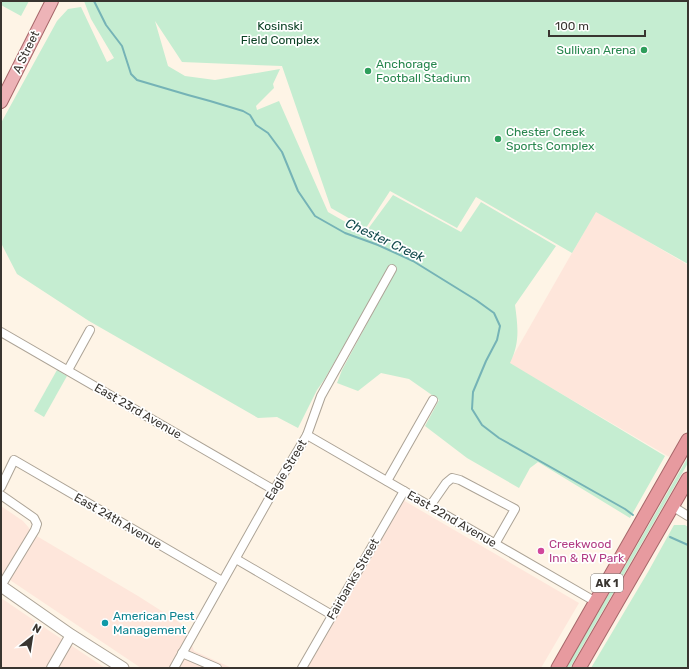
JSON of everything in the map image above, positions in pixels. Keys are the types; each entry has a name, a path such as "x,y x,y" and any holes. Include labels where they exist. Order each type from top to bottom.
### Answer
{"highway":[{"name":"AK 1","path":"558,668 688,440"},
{"name":"AK 1","path":"579,668 688,479"}],"main road":[{"name":"A Street","path":"1,102 52,1"},
{"path":"1,586 123,668"}],"street":[{"name":"Eagle Street","path":"174,668 222,581 307,435 321,396 392,270"},
{"path":"68,370 90,330"},
{"name":"East 23rd Avenue","path":"1,332 274,490"},
{"path":"387,482 433,400"},
{"name":"East 22nd Avenue","path":"307,435 596,602"},
{"name":"East 24th Avenue","path":"1,486 14,460 222,581"},
{"path":"430,506 446,483 452,478 460,480 514,509 496,544"},
{"name":"Fairbanks Street","path":"302,668 404,491"},
{"path":"1,495 34,518 37,524 35,530 1,586"},
{"path":"672,506 688,516"},
{"path":"236,558 332,615"},
{"path":"52,668 71,634"},
{"path":"182,653 217,668"}],"shaded area":[{"path":"596,211 688,265 688,427 671,458 509,363"},
{"path":"403,500 579,603 541,668 307,668"},
{"path":"1,506 23,521 35,535 138,596 185,626 194,651 232,668 141,668 1,574"},
{"path":"1,598 48,630 105,668 1,668"}],"green space":[{"path":"1,1 29,1 21,16 1,5"},
{"name":"Kosinski Field Complex","path":"84,1 688,1 688,264 596,212 572,253 476,197 457,228 390,191 366,228 331,208 282,66 182,62 155,21 168,66 185,76 215,80 280,69 273,84 274,88 256,106 257,110 279,101 328,212 365,233 393,195 461,232 481,202 556,246 515,305 517,342 510,363 665,456 630,518 538,462 530,468 519,488 467,458 425,426 439,400 409,379 381,373 358,391 337,383 342,370 397,268 391,264 317,390 298,428 277,417 258,418 89,321 17,274 1,243 1,123 57,21 68,9 81,7 107,62 114,58 91,19"},
{"path":"57,370 67,376 44,417 34,411"},
{"path":"688,457 688,463 570,668 566,668"},
{"path":"674,525 685,525 688,527 688,668 591,668 648,572"}],"waterway":[{"name":"Chester Creek","path":"94,1 106,25 122,46 131,74 137,80 243,111 250,115 256,125 268,133 282,152 298,191 315,216 345,233 378,245 413,261 476,300 494,313 500,326 497,340 473,392 472,409 482,425 499,438 625,509 633,515"},
{"name":"Chester Creek","path":"670,537 688,545"}],"place":[{"name":"Sullivan Arena","path":"644,50"},
{"name":"Anchorage Football Stadium","path":"368,71"},
{"name":"Chester Creek Sports Complex","path":"498,139"},
{"name":"Creekwood Inn & RV Park","path":"541,551"},
{"name":"American Pest Management","path":"105,623"}]}
